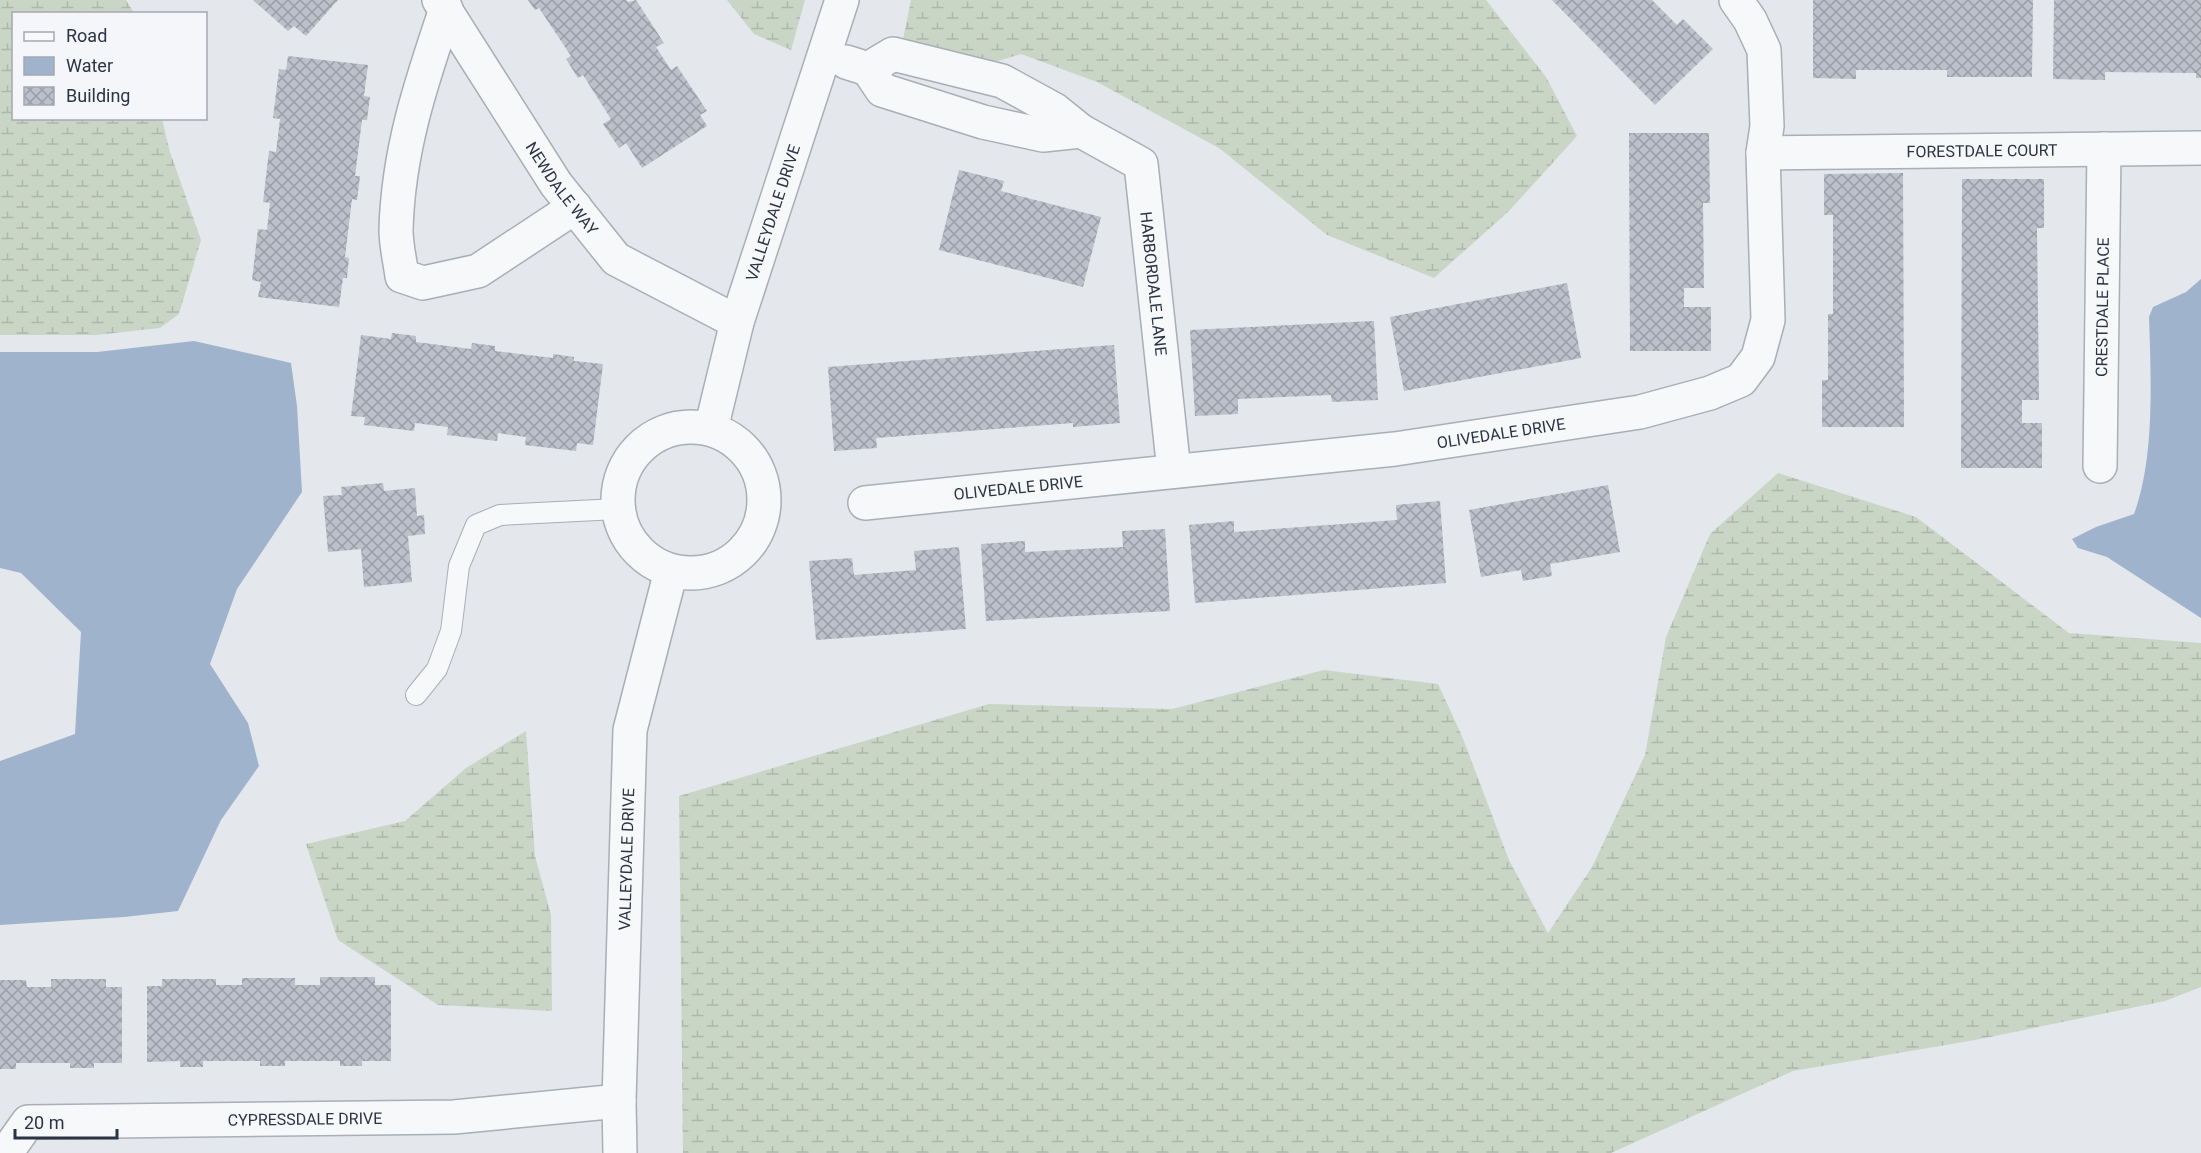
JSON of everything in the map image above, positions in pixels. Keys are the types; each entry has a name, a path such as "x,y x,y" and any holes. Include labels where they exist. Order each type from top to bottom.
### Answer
{"street":[{"name":"VALLEYDALE DRIVE","path":"711,429 737,322 842,0"},
{"name":"OLIVEDALE DRIVE","path":"865,503 1395,449 1640,412 1710,393 1741,380 1758,357 1768,320 1763,153 1767,126 1764,50 1750,20 1736,0"},
{"path":"442,5 402,162 396,232 402,276 423,283 478,271 574,207"},
{"name":"NEWDALE WAY","path":"442,5 556,184 616,259 737,322"},
{"name":"HARBORDALE LANE","path":"868,69 893,54 1002,81 1055,110 1081,131 1141,164 1174,471"},
{"path":"825,55 868,69 882,90 983,122 1043,135 1081,131"},
{"path":"944,110 955,70"},
{"name":"FORESTDALE COURT","path":"1763,153 2201,148"},
{"name":"CRESTDALE PLACE","path":"2100,466 2103,149"},
{"path":"681,426 711,429 736,442 756,464 764,491 762,520 749,545 727,564 700,573 671,571 645,558 626,536 617,508 619,480 632,454 654,435 681,426"},
{"name":"VALLEYDALE DRIVE","path":"621,1153 620,1101 630,730 671,571"},
{"name":"CYPRESSDALE DRIVE","path":"6,1153 28,1122 454,1117 620,1101"}],"lane":[{"path":"416,695 437,669 451,631 459,566 476,525 500,515 617,508"}],"green space":[{"path":"0,0 126,0 133,12 12,12 12,120 162,120 170,152 201,240 179,314 160,328 96,335 0,335"},
{"path":"727,0 805,0 791,50 754,34"},
{"path":"911,0 1486,0 1546,77 1577,136 1509,211 1434,278 1327,235 1219,148 1097,82 1021,54 948,76 899,59"},
{"path":"1778,473 1916,517 2069,633 2201,643 2201,987 2165,1001 1975,1040 1793,1071 1611,1153 683,1153 679,796 989,704 1172,709 1324,670 1438,684 1462,736 1509,860 1548,933 1592,867 1645,755 1666,637 1710,534"},
{"path":"526,731 535,856 551,915 552,1011 438,1005 338,940 306,844 405,821 466,768"}],"water":[{"path":"2201,279 2201,618 2107,557 2078,548 2072,539 2096,527 2134,514 2141,492 2149,443 2151,391 2149,317 2153,307 2186,292"},
{"path":"194,341 291,363 297,406 302,492 237,589 210,664 248,723 259,766 221,820 178,911 0,925 0,761 75,734 81,632 21,573 0,568 0,352 97,352"}],"building":[{"path":"253,0 338,0 306,36 294,26 288,31"},
{"path":"528,0 626,0 628,2 636,0 664,43 656,47 671,70 677,66 707,111 700,115 707,126 642,168 626,143 619,148 603,124 611,119 583,75 578,78 566,59 571,56 539,8 535,10"},
{"path":"1552,0 1652,0 1677,25 1683,19 1713,49 1655,105"},
{"path":"1813,0 2033,0 2032,77 1947,77 1947,70 1856,70 1856,79 1813,78"},
{"path":"2054,0 2201,0 2201,78 2196,78 2196,73 2105,72 2105,80 2053,79"},
{"path":"288,56 368,65 364,96 370,97 367,120 362,120 355,176 360,176 357,200 352,199 345,257 349,258 347,278 343,278 339,307 258,297 261,282 252,280 258,229 267,230 270,203 263,202 269,151 276,152 280,119 273,118 279,69 286,70"},
{"path":"1629,133 1709,133 1710,203 1703,203 1704,288 1684,288 1684,307 1711,307 1711,351 1630,351"},
{"path":"959,170 1004,181 1001,191 1101,217 1083,287 939,250"},
{"path":"1903,173 1904,427 1822,427 1822,380 1828,380 1828,314 1833,314 1833,215 1824,215 1824,174"},
{"path":"1962,179 2044,179 2044,228 2037,228 2039,400 2022,400 2022,423 2042,423 2042,468 1961,468"},
{"path":"1567,283 1581,358 1404,391 1390,317"},
{"path":"1374,321 1378,400 1332,402 1331,395 1238,399 1238,414 1195,416 1190,330"},
{"path":"392,333 416,336 416,342 471,349 472,343 495,346 495,351 553,358 553,354 574,357 574,361 603,364 593,445 577,443 576,451 525,445 526,437 498,433 497,441 447,435 448,427 415,423 414,431 364,425 365,417 351,416 361,335 391,339"},
{"path":"1114,345 1120,423 1073,427 1073,423 876,438 877,448 834,451 828,367"},
{"path":"383,483 384,491 415,488 417,516 424,515 425,534 408,536 412,582 364,587 361,549 328,552 323,496 342,495 341,487"},
{"path":"1608,485 1620,552 1550,564 1552,576 1523,581 1521,570 1481,577 1469,510"},
{"path":"1440,501 1446,583 1195,603 1189,525 1234,521 1234,532 1397,520 1396,505"},
{"path":"1165,529 1170,611 986,621 981,544 1025,541 1025,552 1123,547 1122,531"},
{"path":"959,547 966,629 816,640 809,561 852,558 854,575 916,570 914,551"},
{"path":"320,977 375,977 375,985 391,985 391,1061 362,1061 362,1066 340,1066 340,1061 285,1061 285,1066 260,1066 260,1061 203,1061 203,1067 180,1067 180,1061 147,1062 147,986 162,986 162,979 216,979 216,985 242,985 242,978 295,978 295,985 320,985"},
{"path":"51,979 106,979 106,987 122,987 122,1063 94,1063 94,1068 70,1068 70,1063 16,1063 16,1069 0,1069 0,980 26,980 27,987 51,987"}]}
